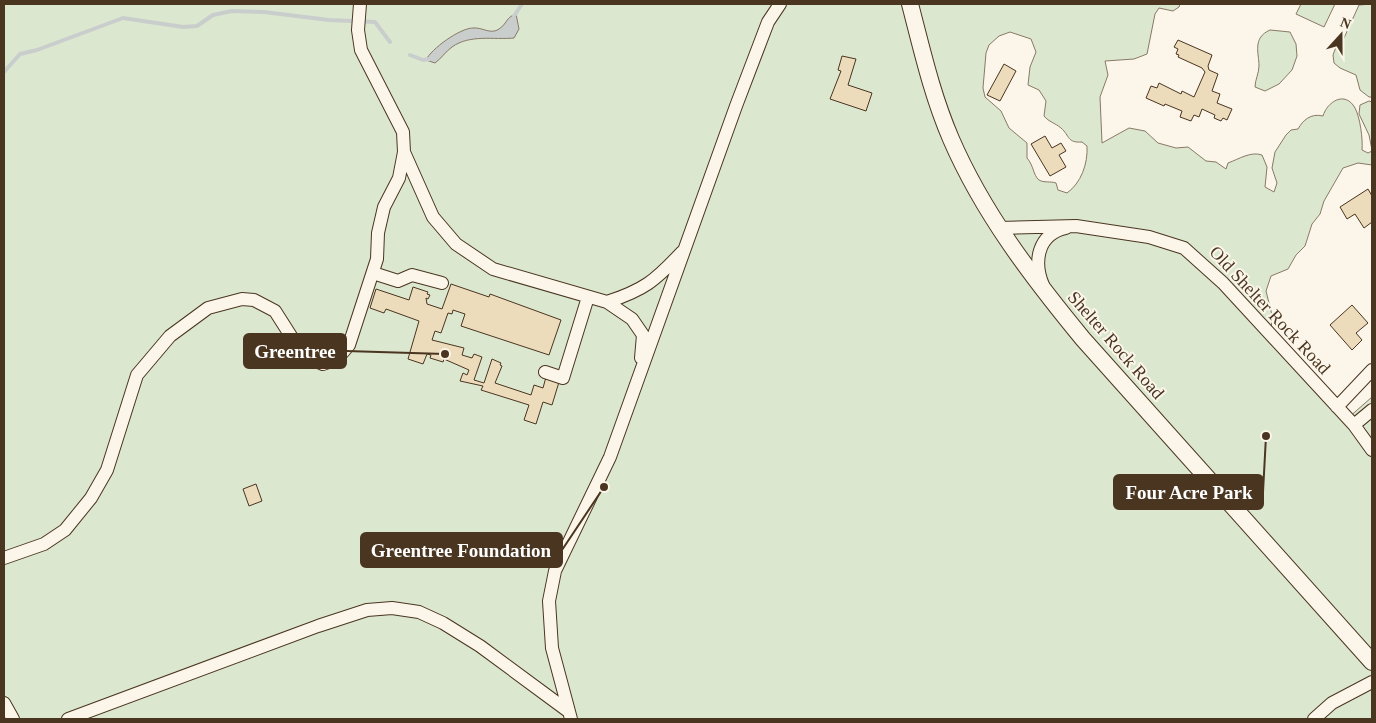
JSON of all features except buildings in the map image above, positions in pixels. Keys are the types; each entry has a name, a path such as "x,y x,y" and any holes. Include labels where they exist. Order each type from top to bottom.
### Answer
{"main road":[{"name":"Shelter Rock Road","path":"910,4 935,98 951,139 974,186 999,228 1048,296 1083,339 1372,662"}],"street":[{"path":"569,715 552,648 549,601 555,571 610,457 768,22 780,4"},
{"path":"4,558 44,544 65,530 91,498 107,470 137,375 170,336 208,308 242,299 254,300 275,311 303,356 323,364 337,359 349,345 377,258 378,233 384,207 399,178 404,152 403,132 361,50 358,30 360,9"},
{"path":"404,152 433,217 456,244 494,269 607,302 632,318 643,335 640,375"},
{"path":"1048,296 1038,272 1039,252 1043,242 1051,234 1059,229 1076,226"},
{"name":"Old Shelter Rock Road","path":"999,228 1076,226 1165,240 1191,252 1223,283 1354,425 1372,450"},
{"path":"607,302 633,294 656,280 686,248"},
{"path":"373,273 398,281 412,275 442,283"},
{"path":"545,372 563,378 588,297"},
{"path":"1337,407 1372,370"},
{"path":"1354,425 1372,410"},
{"path":"68,719 318,626 367,610 392,608 419,612 443,623 480,646 569,715"},
{"path":"1314,719 1332,703 1372,682"},
{"path":"4,702 13,719"}],"green space":[{"path":"4,4 1180,4 1173,11 1159,8 1155,14 1147,54 1134,59 1105,61 1108,75 1100,97 1102,143 1129,128 1145,131 1158,143 1176,148 1188,147 1206,161 1216,162 1226,169 1228,163 1249,155 1262,155 1267,167 1265,187 1274,192 1277,183 1272,168 1275,152 1291,130 1298,129 1311,116 1323,116 1328,106 1337,100 1342,99 1351,103 1357,112 1361,128 1362,150 1368,153 1372,151 1372,165 1358,163 1343,168 1324,201 1320,214 1312,224 1305,246 1296,255 1288,269 1271,276 1266,291 1272,315 1271,335 1348,418 1372,397 1372,719 4,719","holes":["1010,32 1031,39 1036,52 1030,67 1028,85 1039,90 1046,101 1044,116 1061,128 1071,140 1082,142 1087,146 1083,172 1076,184 1067,193 1058,190 1056,183 1037,178 1027,158 1027,143 1009,128 1001,111 985,97 983,88 986,53 989,45 999,36"]},
{"path":"1301,4 1335,4 1324,27 1296,14"},
{"path":"1372,4 1372,97 1369,97 1360,90 1356,75 1340,68 1334,63 1333,55 1336,47 1344,38 1359,5"},
{"path":"1270,30 1290,32 1296,44 1297,56 1292,70 1279,84 1265,91 1255,87 1259,69 1258,46 1264,33"},
{"path":"1369,101 1372,102 1372,150 1369,135 1359,114 1360,105"}],"shaded area":[{"path":"516,14 519,29 514,38 466,40 452,47 435,63 426,60 440,45 461,31 473,28 496,31 510,17"}],"waterway":[{"path":"514,16 522,4"},
{"path":"4,72 20,54 37,50 123,18 183,27 197,26 213,15 232,11 264,12 329,20 375,22 390,42"},
{"path":"410,55 423,60 430,59"}],"place":[{"name":"Greentree","path":"445,354"},
{"name":"Four Acre Park","path":"1266,436"},
{"name":"Greentree Foundation","path":"604,487"}]}
